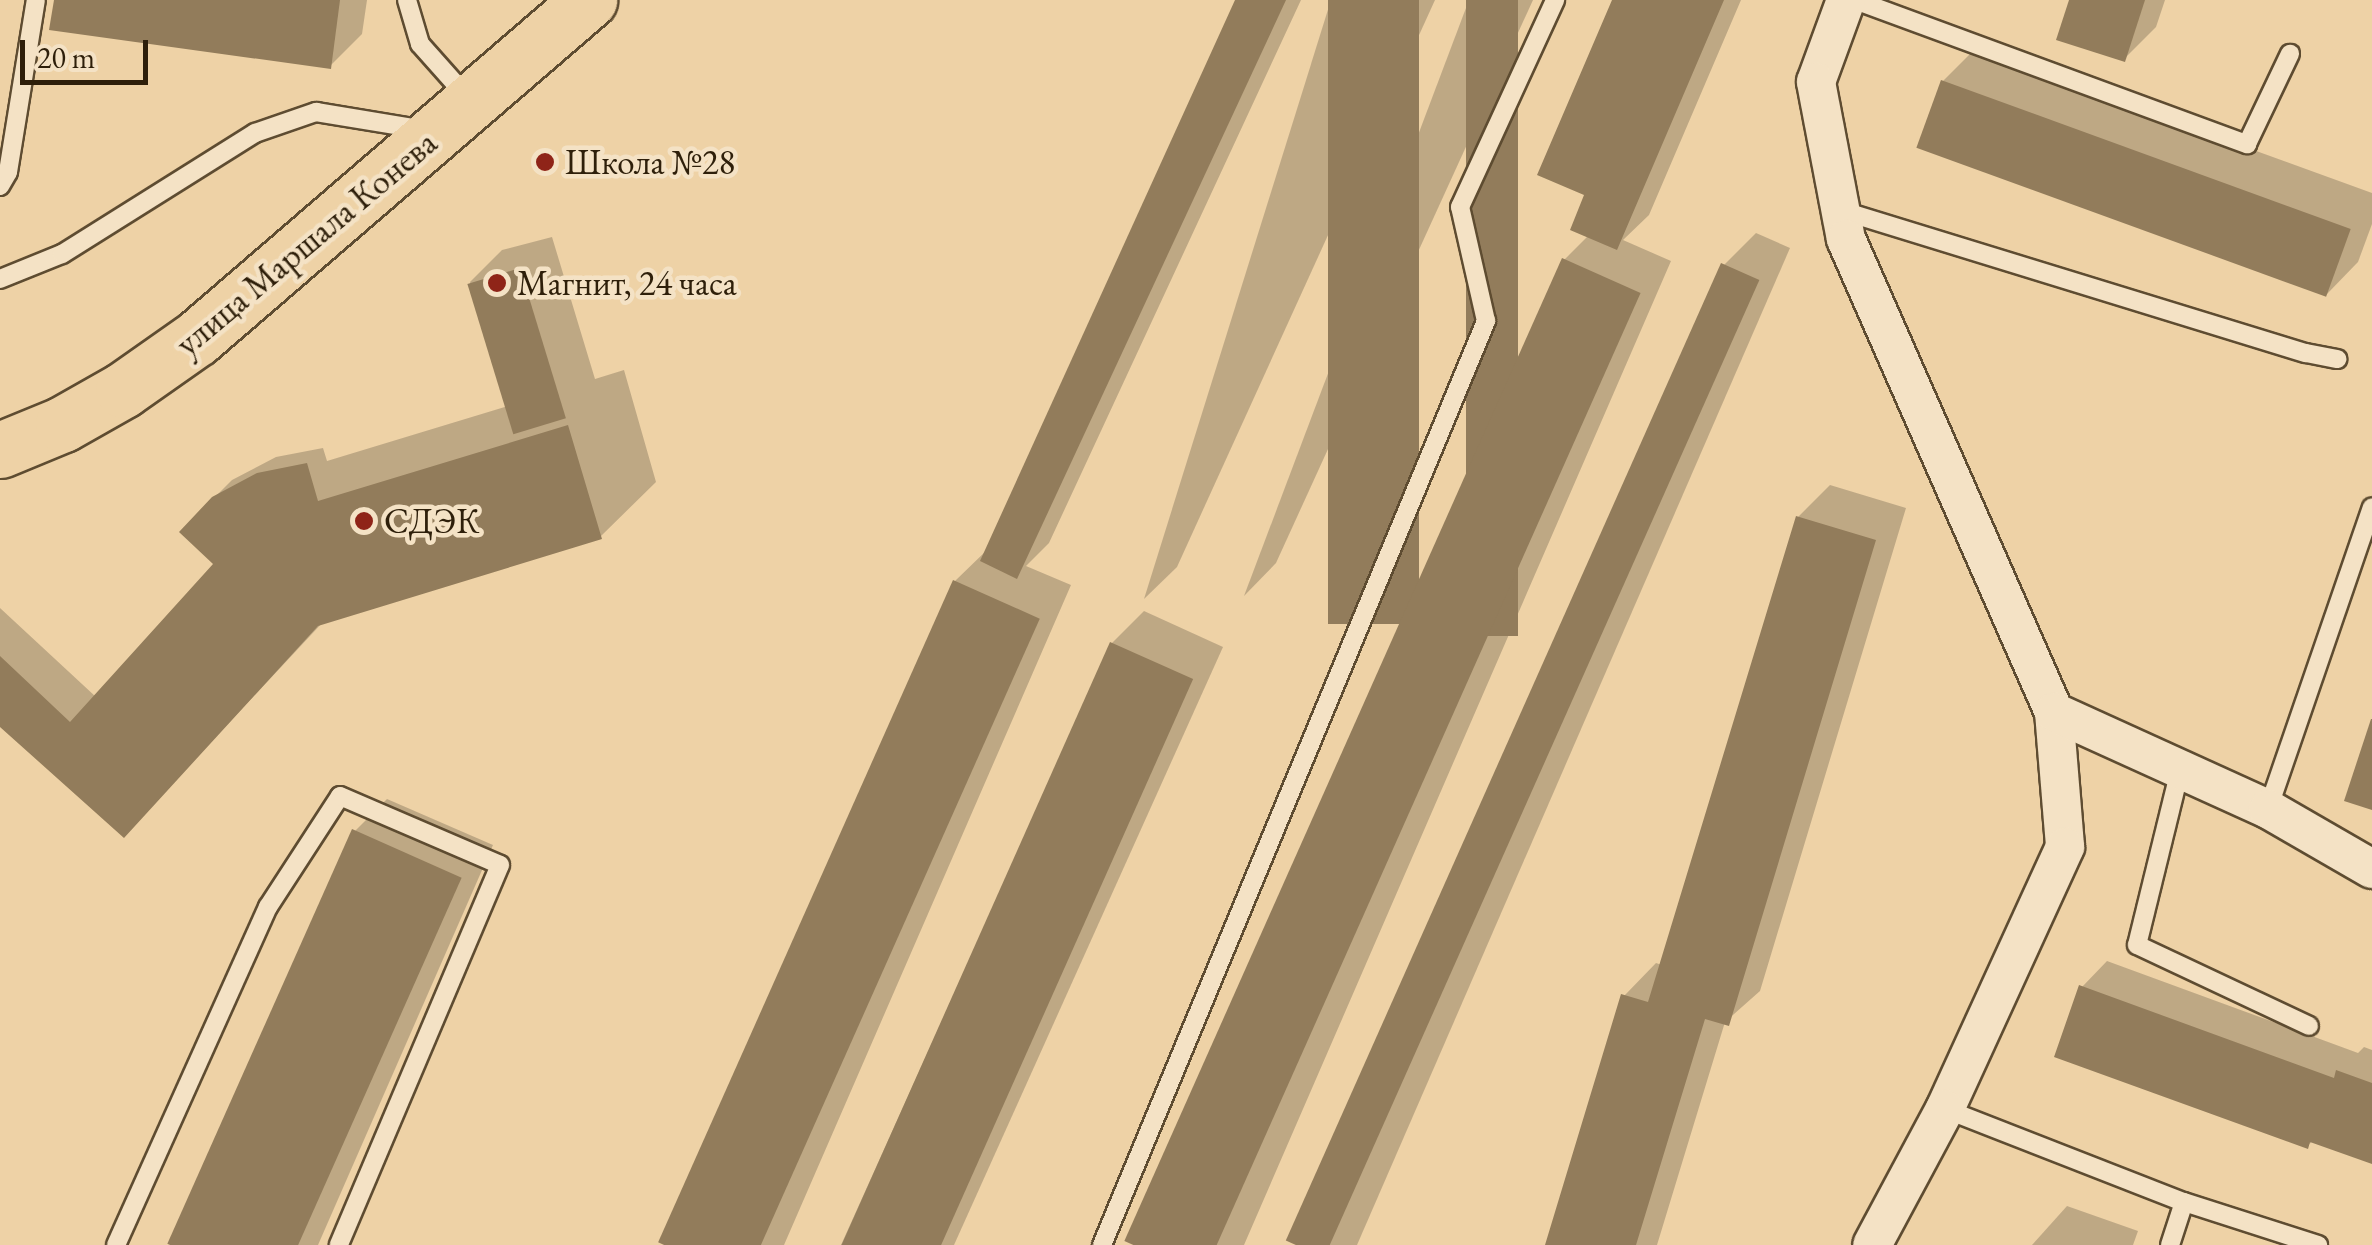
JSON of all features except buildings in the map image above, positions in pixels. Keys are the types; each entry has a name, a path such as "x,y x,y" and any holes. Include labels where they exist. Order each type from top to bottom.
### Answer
{"main road":[{"name":"улица Маршала Конева","path":"0,450 62,424 123,390 197,338 589,0"}],"street":[{"path":"1846,0 1816,82 1846,239 2054,712 2065,848 1945,1109 1872,1245"},
{"path":"2054,712 2268,808 2372,870"}],"lane":[{"path":"0,186 8,172 36,0"},
{"path":"0,279 62,254 254,133 316,112 456,117 420,44 407,0"},
{"path":"1102,1245 1486,321 1460,208 1555,0"},
{"path":"1854,0 2247,144 2290,54"},
{"path":"1840,210 2306,354 2337,359"},
{"path":"2268,808 2372,507"},
{"path":"2180,770 2138,945 2309,1026"},
{"path":"116,1245 268,908 340,796 500,864 339,1245"},
{"path":"1945,1109 2184,1202 2318,1245"},
{"path":"2170,1245 2184,1202"}],"place":[{"name":"Школа №28","path":"545,162"},
{"name":"Магнит, 24 часа","path":"497,283"},
{"name":"СДЭК","path":"364,521"}]}
